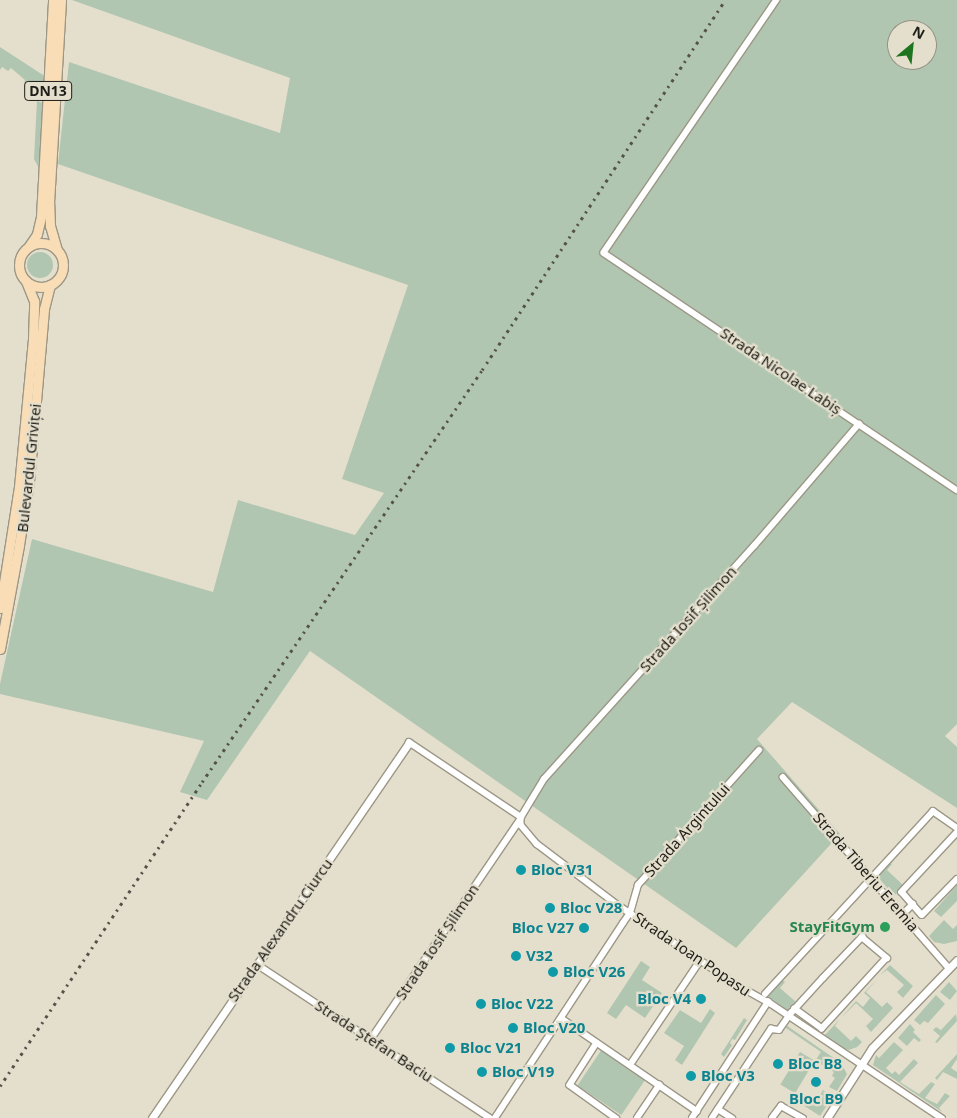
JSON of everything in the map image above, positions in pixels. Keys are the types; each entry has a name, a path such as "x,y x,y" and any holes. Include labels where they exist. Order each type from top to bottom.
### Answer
{"main road":[{"name":"DN13","path":"29,246 37,234 39,225 54,0"},
{"path":"57,250 47,244 29,246 24,250 19,263 19,270 26,281 38,287 50,285 56,280 62,270 61,256 57,250 50,226 49,203 61,0"},
{"name":"Bulevardul Griviței","path":"0,608 20,488 33,338 34,300 26,281"},
{"name":"Bulevardul Griviței","path":"0,649 26,496 44,309 50,285"}],"street":[{"name":"Strada Nicolae Labiș","path":"777,0 604,253 957,490"},
{"name":"Strada Iosif Șilimon","path":"371,1039 521,819 544,779 754,546 859,424"},
{"name":"Strada Ioan Popasu","path":"408,742 521,819 525,831 537,844 576,875 737,986 768,1002 942,1118"},
{"name":"Strada Alexandru Ciurcu","path":"152,1118 258,965 408,742"},
{"name":"Strada Argintului","path":"495,1118 630,913 638,885 759,750"},
{"name":"Strada Tiberiu Eremia","path":"782,777 949,968"},
{"path":"765,994 933,811 957,828"},
{"path":"957,834 902,892 922,915 957,879"},
{"path":"903,914 913,904"},
{"path":"712,1118 771,1029 779,1030 794,1009 862,937 887,958 822,1029 794,1009"},
{"path":"827,1118 872,1048 957,960"},
{"path":"630,1065 700,961"},
{"name":"Strada Ștefan Baciu","path":"258,965 490,1118"},
{"path":"692,1118 768,1002"},
{"path":"561,1018 697,1111"},
{"path":"597,1043 570,1085 616,1118"},
{"path":"638,1118 659,1085"},
{"path":"772,1118 781,1106 803,1118"},
{"path":"718,1109 732,1118"}],"green space":[{"path":"72,0 957,0 957,724 945,736 957,747 957,808 792,702 757,739 840,834 736,948 310,651 207,800 180,792 204,741 0,694 0,684 32,539 213,592 238,500 355,535 384,493 342,479 408,285 58,164 69,62 280,133 290,78"},
{"path":"0,47 43,75 44,80 41,84 36,87 28,87 24,84 25,80 11,68 8,71 2,67 0,70"},
{"path":"37,101 43,103 40,170 34,159"},
{"path":"40,252 49,256 53,265 49,274 40,278 31,274 27,265 31,256"},
{"path":"890,863 892,864 887,870 903,885 911,878 894,896 878,877"},
{"path":"957,885 957,901 941,917 934,911"},
{"path":"944,920 953,929 957,925 957,941 944,944 934,942 929,936"},
{"path":"641,961 650,967 642,980 662,993 645,1018 626,1005 616,1019 607,1013"},
{"path":"890,965 913,986 903,998 897,992 904,985 887,970 880,975"},
{"path":"878,978 866,992 882,1007 887,1002 893,1008 871,1032 866,1026 873,1019 856,1003 841,1018 856,1001 863,1007 870,998 864,993"},
{"path":"782,980 785,982 780,988 796,1002 802,997 792,1009 787,1010 768,996"},
{"path":"949,982 957,991 950,1000 940,992"},
{"path":"936,995 945,1004 928,1023 924,1021 920,1025 914,1020"},
{"path":"710,1009 715,1013 682,1065 675,1060 684,1046 664,1033 680,1010 701,1023"},
{"path":"956,1014 957,1021 937,1043 935,1042 940,1036 933,1030 936,1027 941,1030"},
{"path":"744,1018 747,1020 735,1040 732,1039 730,1043 732,1045 724,1057 721,1054"},
{"path":"840,1019 835,1026 851,1041 856,1036 862,1042 857,1047 849,1050 840,1047 824,1036"},
{"path":"783,1023 841,1063 847,1074 837,1091 829,1087 835,1078 832,1076 834,1072 815,1061 821,1052 783,1026"},
{"path":"910,1024 915,1030 913,1032 921,1040 919,1042 914,1038 907,1046 898,1038"},
{"path":"894,1042 903,1050 886,1068 892,1074 895,1071 899,1075 914,1059 918,1063 900,1082 919,1094 931,1082 935,1084 925,1098 937,1104 945,1093 950,1096 939,1108 942,1112 873,1065 876,1055 879,1058"},
{"path":"602,1049 646,1079 621,1115 577,1085"},
{"path":"800,1052 815,1061 795,1093 780,1085"},
{"path":"957,1054 957,1059 951,1068 957,1072 957,1079 943,1072 937,1080 935,1078"},
{"path":"823,1090 830,1095 831,1099 820,1116 792,1098 794,1094 812,1106 816,1101 819,1103 823,1097 820,1095"}],"railway":[{"path":"0,1086 202,782 482,370 725,0"}],"place":[{"name":"Bloc V31","path":"521,870"},
{"name":"Bloc V28","path":"550,908"},
{"name":"StayFitGym","path":"885,927"},
{"name":"Bloc V27","path":"584,928"},
{"name":"V32","path":"516,956"},
{"name":"Bloc V26","path":"553,972"},
{"name":"Bloc V4","path":"701,999"},
{"name":"Bloc V22","path":"481,1004"},
{"name":"Bloc V20","path":"513,1028"},
{"name":"Bloc V21","path":"450,1048"},
{"name":"Bloc B8","path":"778,1064"},
{"name":"Bloc V19","path":"482,1072"},
{"name":"Bloc V3","path":"691,1076"},
{"name":"Bloc B9","path":"816,1082"}]}
